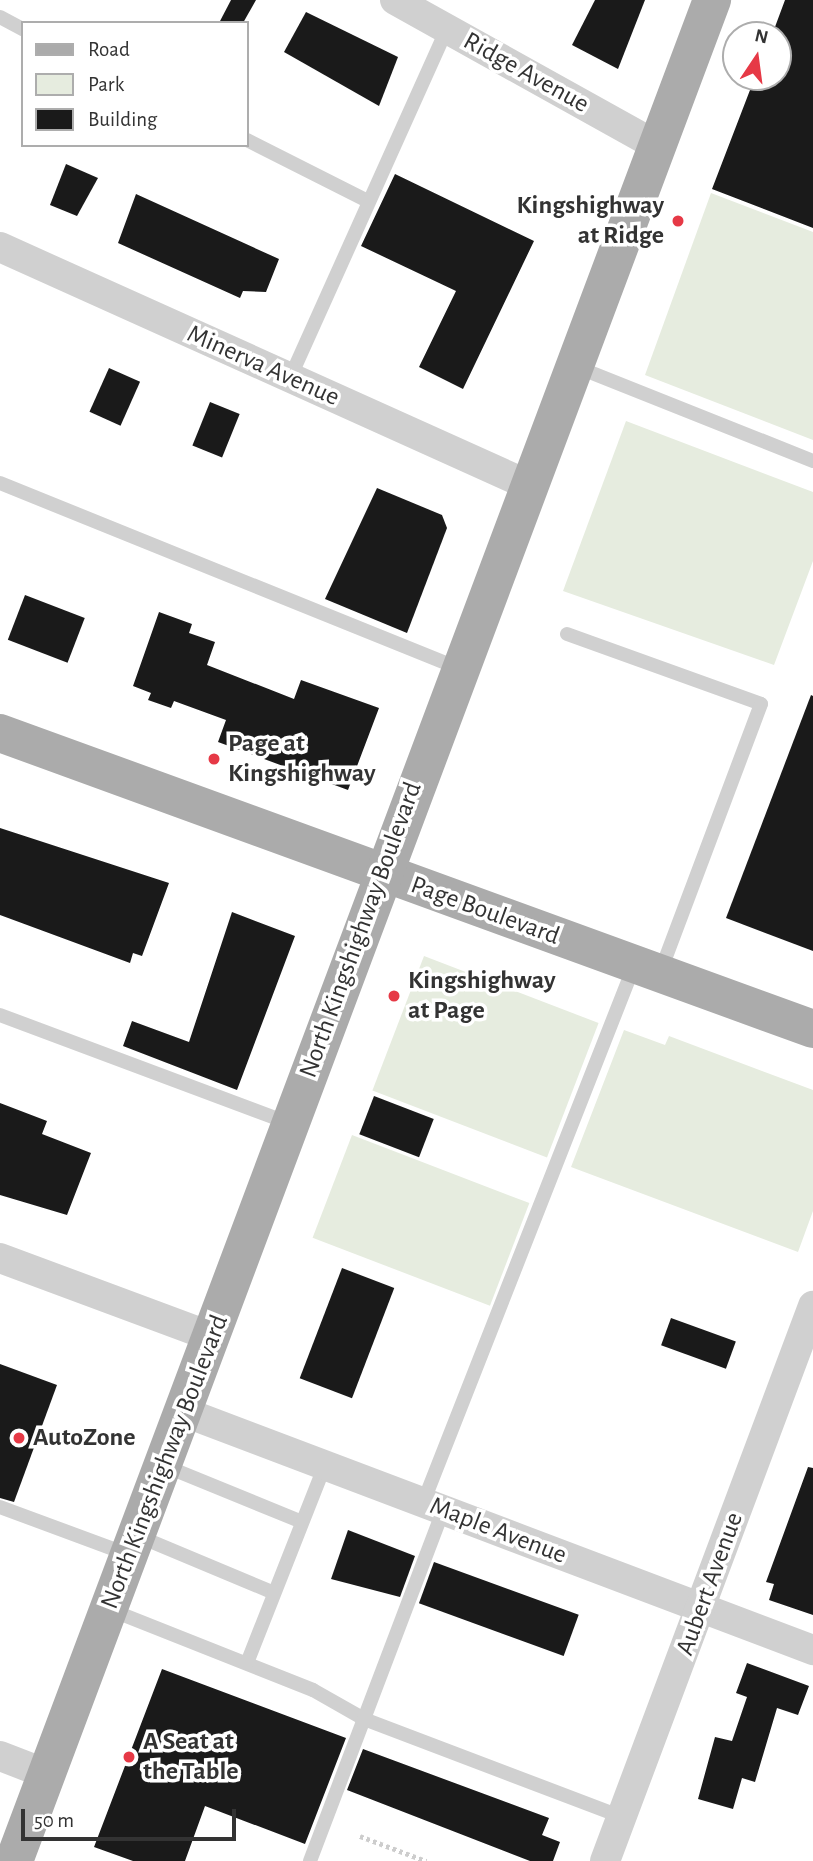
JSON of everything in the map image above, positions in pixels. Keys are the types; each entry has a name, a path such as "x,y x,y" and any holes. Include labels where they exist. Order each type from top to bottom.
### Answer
{"main road":[{"name":"North Kingshighway Boulevard","path":"14,1861 212,1337 526,484 712,0"},
{"name":"Page Boulevard","path":"0,733 813,1029"}],"street":[{"name":"Ridge Avenue","path":"395,0 657,146"},
{"name":"Minerva Avenue","path":"0,247 526,484"},
{"path":"0,1258 212,1337"},
{"name":"Aubert Avenue","path":"605,1861 813,1306"},
{"name":"Maple Avenue","path":"184,1412 813,1650"},
{"path":"0,1756 47,1774"}],"lane":[{"path":"0,17 21,28"},
{"path":"290,378 366,200 447,29"},
{"path":"248,141 366,200"},
{"path":"572,365 813,461"},
{"path":"0,482 458,668"},
{"path":"310,1861 364,1719 433,1506 647,969 761,704 568,634"},
{"path":"0,1015 289,1124"},
{"path":"247,1663 325,1465"},
{"path":"164,1466 302,1522"},
{"path":"0,1507 134,1546 274,1592"},
{"path":"110,1610 247,1663 364,1719 622,1816"}],"path":[{"path":"360,1836 426,1861"}],"green space":[{"path":"711,193 813,232 813,440 645,375"},
{"path":"626,421 813,492 813,561 774,665 563,591"},
{"path":"424,956 599,1023 547,1157 372,1090"},
{"path":"624,1030 665,1045 669,1036 813,1090 813,1211 798,1252 571,1167"},
{"path":"352,1135 529,1203 490,1306 313,1238"}],"building":[{"path":"231,0 256,0 244,21 220,21"},
{"path":"595,0 645,0 618,69 572,45"},
{"path":"785,0 813,0 813,228 712,189 750,91 792,91 792,21 777,21"},
{"path":"306,12 398,57 379,106 284,52"},
{"path":"66,164 98,178 77,216 50,205"},
{"path":"395,174 534,241 463,389 419,367 456,291 361,246"},
{"path":"136,194 279,259 266,292 243,291 240,298 118,243"},
{"path":"109,368 140,382 121,426 89,412"},
{"path":"210,402 240,414 222,458 192,446"},
{"path":"377,488 442,515 447,528 407,633 325,599"},
{"path":"25,595 85,618 68,663 8,640"},
{"path":"159,612 192,624 189,633 215,642 207,665 294,699 301,680 379,708 348,790 218,742 226,720 174,701 171,708 148,700 151,693 133,686"},
{"path":"811,695 813,696 813,951 726,918"},
{"path":"0,828 169,883 142,956 133,953 130,963 0,915"},
{"path":"232,912 295,936 237,1090 123,1046 132,1021 189,1042"},
{"path":"374,1096 434,1119 419,1157 359,1134"},
{"path":"0,1103 47,1121 42,1134 91,1153 67,1215 0,1195"},
{"path":"342,1268 394,1288 352,1398 300,1378"},
{"path":"671,1318 736,1342 726,1369 661,1345"},
{"name":"AutoZone","path":"0,1364 57,1385 14,1502 0,1498"},
{"path":"808,1467 813,1468 813,1615 769,1600 774,1584 766,1582"},
{"path":"348,1530 415,1556 400,1597 331,1579"},
{"path":"434,1562 579,1615 564,1656 419,1603"},
{"path":"747,1663 809,1686 798,1715 777,1708 755,1782 742,1778 733,1809 698,1799 715,1737 732,1741 747,1697 736,1693"},
{"path":"162,1669 346,1738 305,1844 205,1806 185,1861 133,1861 94,1847"},
{"path":"363,1749 549,1818 542,1835 560,1842 553,1861 530,1861 347,1790"}],"place":[{"name":"Kingshighway at Ridge","path":"678,221"},
{"name":"Page at Kingshighway","path":"214,759"},
{"name":"Kingshighway at Page","path":"394,996"},
{"name":"AutoZone","path":"19,1438"},
{"name":"A Seat at the Table","path":"129,1757"}]}
